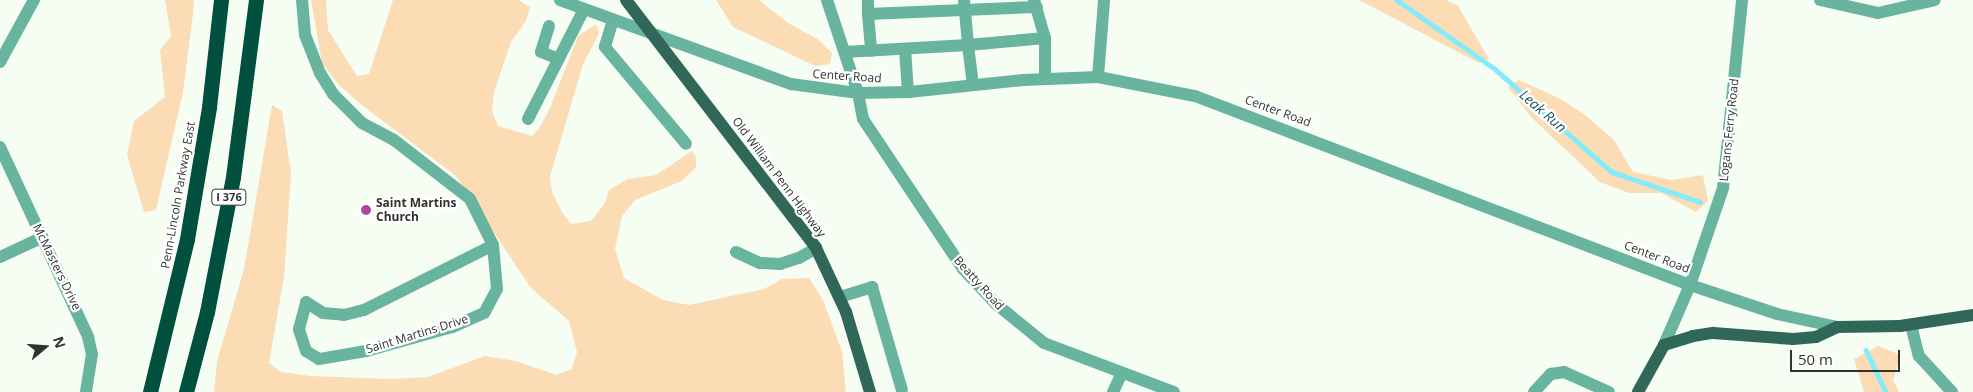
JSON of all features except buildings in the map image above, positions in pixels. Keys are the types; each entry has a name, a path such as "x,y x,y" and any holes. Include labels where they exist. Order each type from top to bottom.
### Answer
{"highway":[{"name":"Penn-Lincoln Parkway East","path":"150,392 187,239 209,107 221,0"},
{"name":"I 376","path":"186,392 207,312 233,178 256,0"}],"main road":[{"name":"Old William Penn Highway","path":"626,0 816,248 840,297 860,351 870,392"},
{"name":"Center Road","path":"1837,326 1911,325 1973,315"},
{"path":"1638,392 1664,345 1713,333 1768,339 1816,337 1837,326"}],"street":[{"path":"0,62 34,0"},
{"name":"Saint Martins Drive","path":"302,0 305,35 320,73 333,94 362,123 394,140 470,198 493,245 497,289 484,313 452,326 366,351 319,359 306,351 299,329 306,302 323,312 344,315 364,310 493,245"},
{"name":"Center Road","path":"560,0 791,84 858,93 908,92 1045,79 1098,77 1195,96 1690,285 1777,314 1837,326"},
{"name":"Beatty Road","path":"827,0 858,93 863,119 940,238 995,304 1044,343 1174,392"},
{"path":"868,0 871,51"},
{"path":"1098,77 1104,0"},
{"name":"Logans Ferry Road","path":"1664,345 1690,285 1723,188 1742,0"},
{"path":"1820,0 1878,14 1935,0"},
{"path":"868,14 964,5 1036,3 1045,38 1045,79"},
{"path":"964,5 973,86"},
{"path":"528,119 584,9"},
{"path":"613,20 604,47 686,144"},
{"path":"549,26 541,52 558,59"},
{"path":"845,52 968,45 1045,38"},
{"path":"905,49 908,92"},
{"name":"McMasters Drive","path":"0,147 88,337 92,354 86,392"},
{"path":"0,257 43,237"},
{"path":"736,252 760,263 780,264 799,258 816,248"},
{"path":"840,297 872,287 902,390"},
{"path":"1911,325 1919,356 1952,392"},
{"path":"1534,392 1551,374 1564,372 1609,392"},
{"path":"1113,392 1122,373"}],"shaded area":[{"path":"165,0 194,0 193,14 183,92 156,210 144,212 127,155 134,121 165,97 160,50 171,36"},
{"path":"311,0 326,0 328,30 357,76 369,74 393,0 518,0 530,7 526,21 511,42 494,92 492,111 498,126 532,136 539,129 550,108 578,36 596,24 599,34 583,64 550,177 552,192 562,212 571,224 591,221 605,203 609,190 628,179 656,175 692,151 696,157 696,167 682,181 635,200 622,216 615,249 624,278 663,300 689,305 764,289 782,279 809,278 823,300 842,352 846,392 214,392 217,361 244,269 272,105 282,111 291,173 284,277 269,363 281,372 310,376 393,379 428,377 485,356 516,361 556,375 572,369 577,352 569,321 531,288 456,176 363,106 339,85 322,63"},
{"path":"716,0 759,0 788,23 819,40 832,53 830,64 815,66 733,27"},
{"path":"1359,0 1446,0 1458,6 1489,59 1479,63"},
{"path":"1519,80 1561,99 1585,115 1614,140 1633,172 1672,180 1703,175 1708,201 1696,212 1661,193 1629,193 1600,182 1532,118 1508,87"},
{"path":"1878,346 1901,355 1893,380 1899,392 1864,392 1854,359"}],"waterway":[{"name":"Leak Run","path":"1397,0 1495,69 1612,172 1700,202"},
{"name":"Leak Run","path":"1866,350 1886,392"}],"place":[{"name":"Saint Martins Church","path":"366,210"}]}
